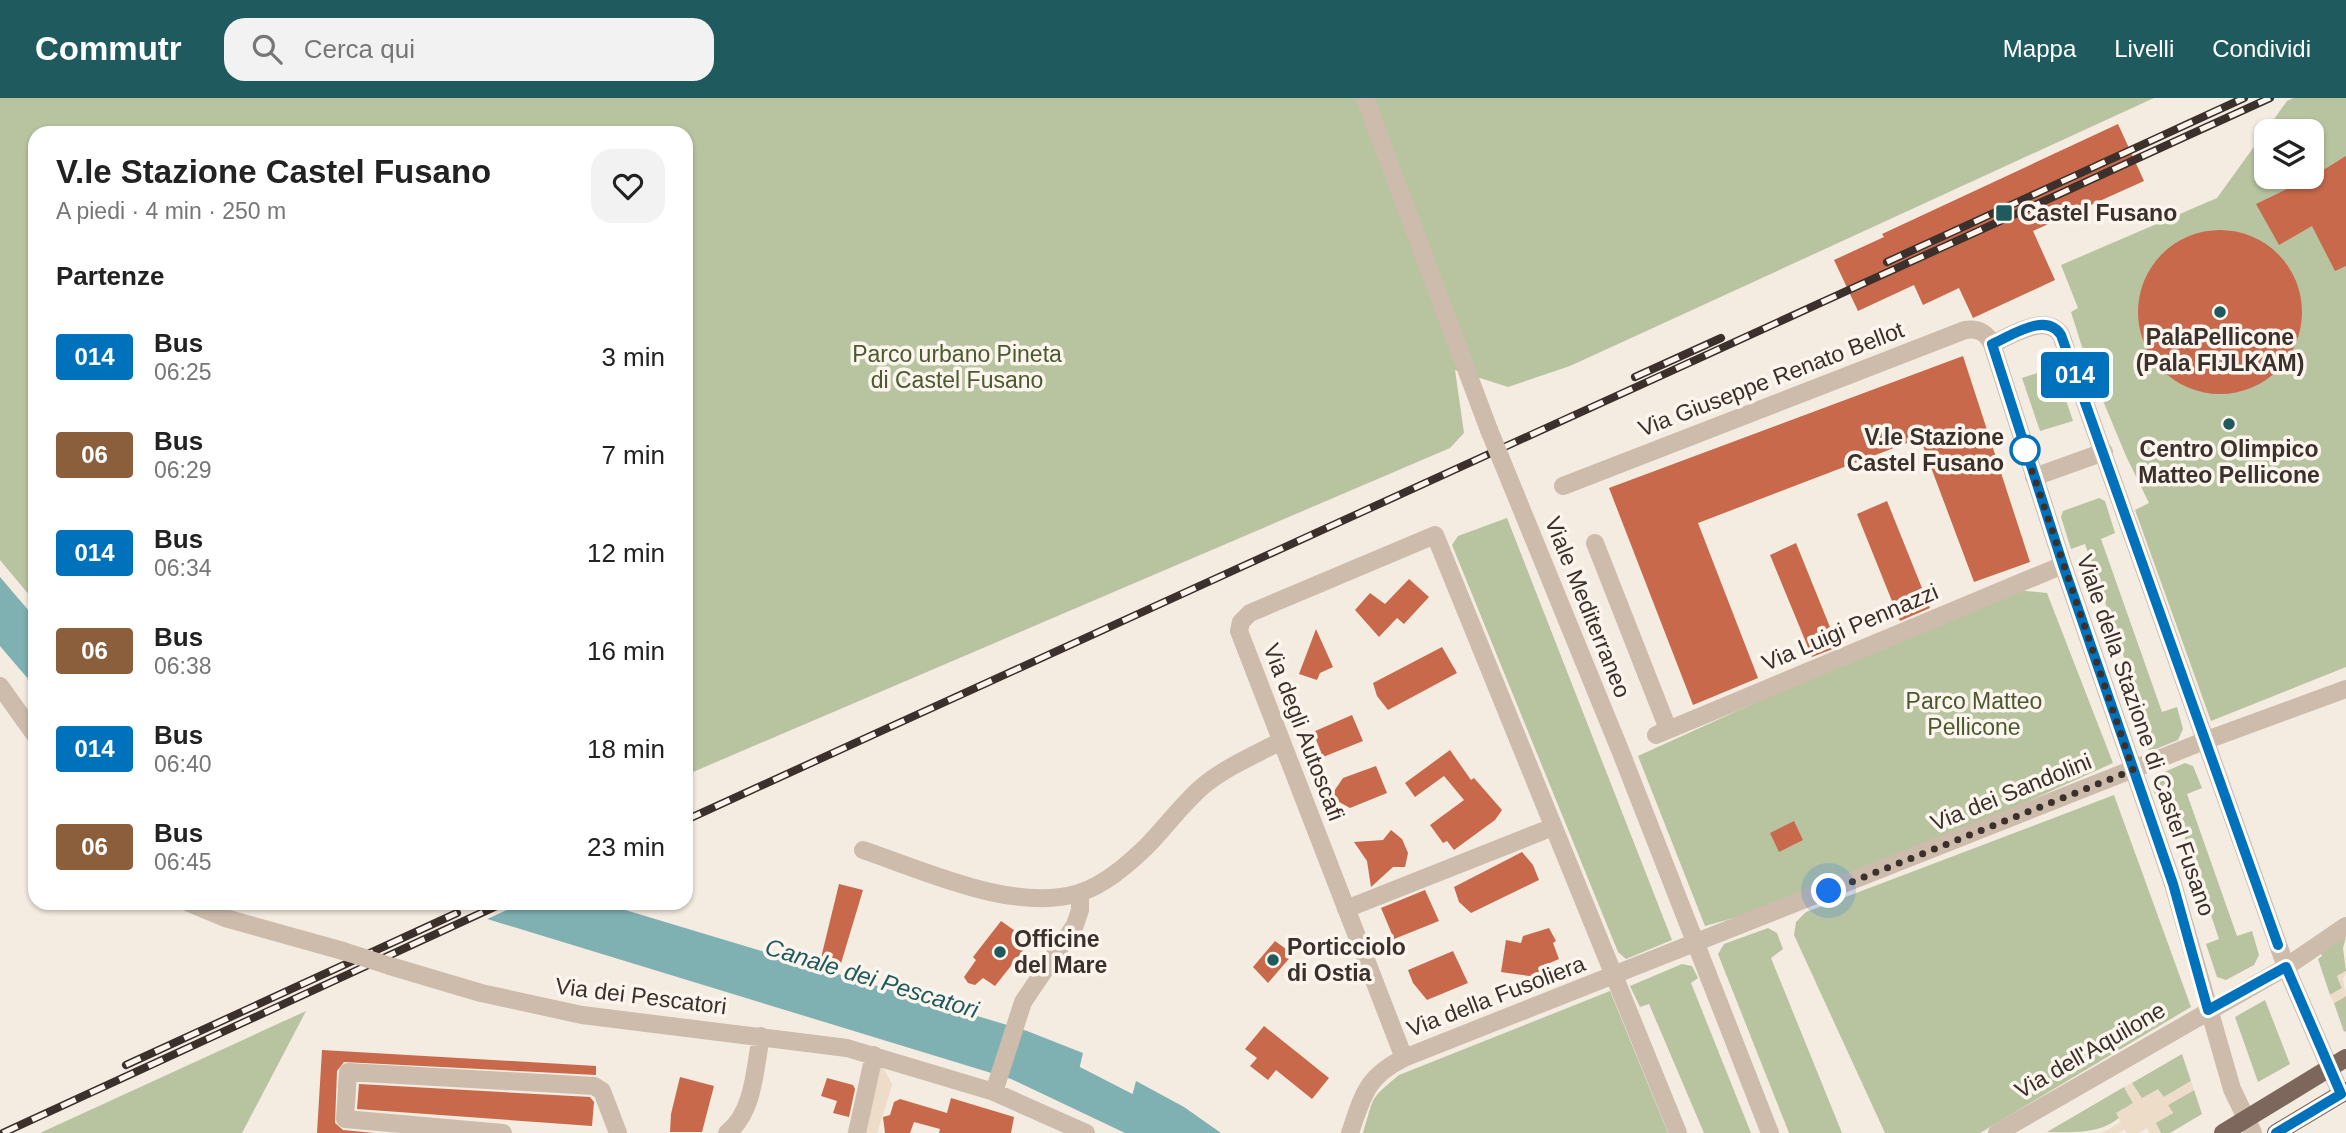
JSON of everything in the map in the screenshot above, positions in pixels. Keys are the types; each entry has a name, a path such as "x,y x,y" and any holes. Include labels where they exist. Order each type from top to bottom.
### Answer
{"main road":[{"path":"2223,1133 2250,1126 2346,1058"},
{"path":"2276,1133 2343,1093"}],"street":[{"name":"Viale Mediterraneo","path":"1365,98 1489,430 1770,1133"},
{"path":"1992,344 2039,325 2051,325 2061,335 2286,967 2329,1068 2343,1093"},
{"name":"Via Giuseppe Renato Bellot","path":"1563,486 1965,330 1980,331 1992,344"},
{"name":"Viale della Stazione di Castel Fusano","path":"1992,344 2063,565 2173,884 2232,1089 2250,1126"},
{"path":"2034,477 2104,452"},
{"name":"Via degli Autoscafi","path":"1404,1058 1240,634 1244,618 1254,611 1435,535 1553,827"},
{"name":"Via Luigi Pennazzi","path":"1595,543 1662,732 2063,565"},
{"path":"0,686 28,724"},
{"name":"Via dei Sandolini","path":"1695,944 2204,741 2346,689"},
{"path":"863,850 979,889 1039,898 1080,893 1107,879 1129,862 1204,785 1234,765 1282,741"},
{"path":"1346,909 1553,827 1678,1133"},
{"path":"993,1092 1014,1025 1030,991 1075,925 1080,909 1080,893"},
{"name":"Via dei Pescatori","path":"206,910 226,918 536,1007 613,1020 817,1042 874,1055 993,1092 1051,1126 1086,1133"},
{"path":"2286,967 2346,926"},
{"name":"Via della Fusoliera","path":"1350,1133 1369,1083 1382,1070 1404,1058 1695,944"},
{"name":"Via dell'Aquilone","path":"1997,1133 2286,967"},
{"path":"727,1133 736,1126 746,1108 761,1036"},
{"path":"857,1133 874,1055"},
{"path":"503,1133 345,1119 348,1072 594,1086 602,1091 618,1133"}],"green space":[{"name":"Parco urbano Pineta di Castel Fusano","path":"0,98 2154,98 1570,366 1508,387 1455,370 1464,433 1450,448 693,772 693,126 28,126 28,594 0,560"},
{"name":"Centro Olimpico Matteo Pellicone","path":"2293,98 2346,98 2346,667 2211,721 2135,510 2149,503 2099,391 2108,386 2090,351 2083,350 2071,312 2078,308 2061,265 2217,198 2254,147 2254,189 2324,189 2324,119 2274,119 2287,101"},
{"path":"2055,367 2073,421 2040,431 2022,378"},
{"path":"2099,498 2105,501 2115,533 2101,539 2162,712 2177,707 2183,729 2178,740 2151,751 2139,745 2131,724 2145,718 2085,544 2071,549 2061,517 2063,511"},
{"path":"1507,518 1672,940 1626,959 1618,952 1452,545 1458,536"},
{"name":"Parco Matteo Pellicone","path":"2005,589 2047,593 2113,763 1829,891 1705,926 1638,756"},
{"path":"2185,763 2193,766 2202,788 2187,794 2237,936 2252,931 2259,955 2254,965 2226,980 2217,977 2206,944 2219,939 2172,800 2158,804 2151,782 2155,776"},
{"path":"2114,795 2191,1007 1980,1133 1885,1133 1794,935 1796,922 1806,912"},
{"path":"1768,928 1777,933 1783,949 1771,958 1842,1133 1789,1133 1718,954 1724,944"},
{"path":"2346,937 2343,948 2346,971 2337,976 2342,988 2330,995 2318,959 2322,956 2319,951"},
{"path":"1682,964 1692,966 1698,978 1691,983 1751,1133 1704,1133 1649,1004 1640,1007 1630,986"},
{"path":"1610,991 1668,1133 1363,1133 1374,1100 1399,1075"},
{"path":"2346,996 2346,1031 2344,1032 2334,1003"},
{"path":"2265,1000 2290,1064 2258,1082 2235,1017"},
{"path":"306,1011 242,1133 40,1133"},
{"path":"2182,1054 2191,1081 2164,1097 2141,1099 2132,1083"},
{"path":"2124,1087 2133,1103 2125,1113 2106,1126 2086,1131 2047,1132"},
{"path":"2194,1090 2202,1114 2170,1133 2161,1133 2155,1123 2173,1113 2168,1105"}],"shaded area":[{"path":"2346,971 2343,979 2346,996 2334,1003 2330,995 2342,988 2337,976"},
{"path":"868,1063 883,1067 892,1084 888,1099 877,1133 847,1133"},
{"path":"2191,1081 2194,1090 2168,1105 2173,1113 2156,1123 2161,1133 2150,1133 2147,1128 2138,1133 2127,1133 2125,1129 2118,1133 2102,1133 2121,1122 2116,1113 2133,1103 2124,1087 2132,1083 2142,1098 2158,1089 2164,1097"}],"water":[{"path":"0,577 28,610 28,679 0,646"},
{"path":"458,910 625,910 1027,1031 1083,1053 1078,1074 1130,1104 1136,1081 1184,1107 1221,1133 1125,1133 1011,1079"}],"pier":[{"path":"447,910 507,910 483,921"}],"building":[{"path":"2118,124 2144,181 2033,231 2055,280 1973,318 1959,288 1923,305 1914,285 1858,311 1834,260 1884,237 1882,234"},
{"path":"2346,156 2346,266 2335,271 2312,226 2279,245 2256,204 2287,189 2324,189 2324,170"},
{"name":"PalaPellicone (Pala FIJLKAM)","path":"2220,230 2252,236 2266,243 2278,254 2289,266 2296,280 2302,312 2296,344 2289,358 2278,370 2266,381 2252,388 2220,394 2188,388 2174,381 2162,370 2151,358 2144,344 2138,312 2144,280 2151,266 2162,254 2174,243 2188,236"},
{"path":"1963,356 2030,562 1974,582 1920,438 1698,523 1758,678 1693,705 1609,488"},
{"path":"1887,501 1930,608 1900,621 1857,514"},
{"path":"1796,543 1838,647 1812,657 1770,555"},
{"path":"1409,579 1429,597 1404,624 1397,618 1379,637 1355,610 1370,593 1385,604"},
{"path":"1316,629 1333,667 1320,673 1317,680 1299,674"},
{"path":"1442,647 1457,673 1388,710 1377,696 1373,683"},
{"path":"1352,715 1363,741 1323,757 1313,732"},
{"path":"1450,750 1471,780 1474,778 1502,810 1495,820 1454,850 1447,841 1443,843 1430,825 1464,800 1444,776 1415,797 1405,783"},
{"path":"1376,766 1387,793 1350,808 1330,797 1343,778"},
{"path":"1794,821 1803,840 1779,852 1770,833"},
{"path":"1391,830 1402,839 1408,853 1405,867 1393,867 1371,887 1367,861 1354,842 1383,840"},
{"path":"1522,852 1533,865 1539,880 1471,913 1459,902 1454,887"},
{"path":"839,884 863,890 839,970 819,966"},
{"path":"1425,890 1439,921 1394,939 1381,908"},
{"name":"Officine del Mare","path":"1001,921 1018,933 1015,938 1026,947 995,986 983,978 975,985 968,983 964,977 976,960 973,957"},
{"path":"1549,928 1556,941 1553,943 1559,959 1538,968 1544,978 1501,972 1506,940 1521,943 1523,936"},
{"name":"Porticciolo di Ostia","path":"1275,941 1293,954 1268,983 1253,967"},
{"path":"1453,951 1468,983 1427,1000 1413,983 1408,970"},
{"path":"1264,1026 1329,1078 1312,1099 1276,1070 1268,1080 1250,1066 1257,1058 1245,1049"},
{"path":"322,1050 596,1066 596,1075 344,1062 337,1071 335,1123 343,1130 374,1133 317,1133"},
{"path":"680,1077 714,1086 702,1132 670,1132 671,1114"},
{"path":"827,1078 853,1085 855,1089 849,1117 833,1113 837,1101 821,1096"},
{"path":"359,1084 590,1097 594,1102 592,1126 357,1109"},
{"path":"951,1098 1014,1117 1011,1133 939,1133 940,1129 914,1122 910,1133 885,1133 883,1117 890,1115 894,1102 900,1099 947,1113"}],"waterway":[{"name":"Canale dei Pescatori","path":"1057,1066 1131,1104 1173,1133"}],"railway":[{"path":"1887,262 2244,98"},
{"path":"693,817 2270,98"},
{"path":"1635,377 1721,338"},
{"path":"3,1133 488,910"},
{"path":"126,1065 457,913"}],"bus line":[{"name":"014","path":"2276,1133 2341,1094 2286,967 2208,1010 2173,884 2063,565 1992,344 2043,324 2051,325 2061,335 2278,945"}],"place":[{"name":"Castel Fusano","path":"2004,213"},
{"name":"PalaPellicone (Pala FIJLKAM)","path":"2220,312"},
{"name":"Centro Olimpico Matteo Pellicone","path":"2229,424"},
{"name":"V.le Stazione Castel Fusano","path":"2025,450"},
{"name":"Officine del Mare","path":"1000,952"},
{"name":"Porticciolo di Ostia","path":"1273,960"}],"route":[{"path":"1829,891 2133,770 2025,450"}]}
